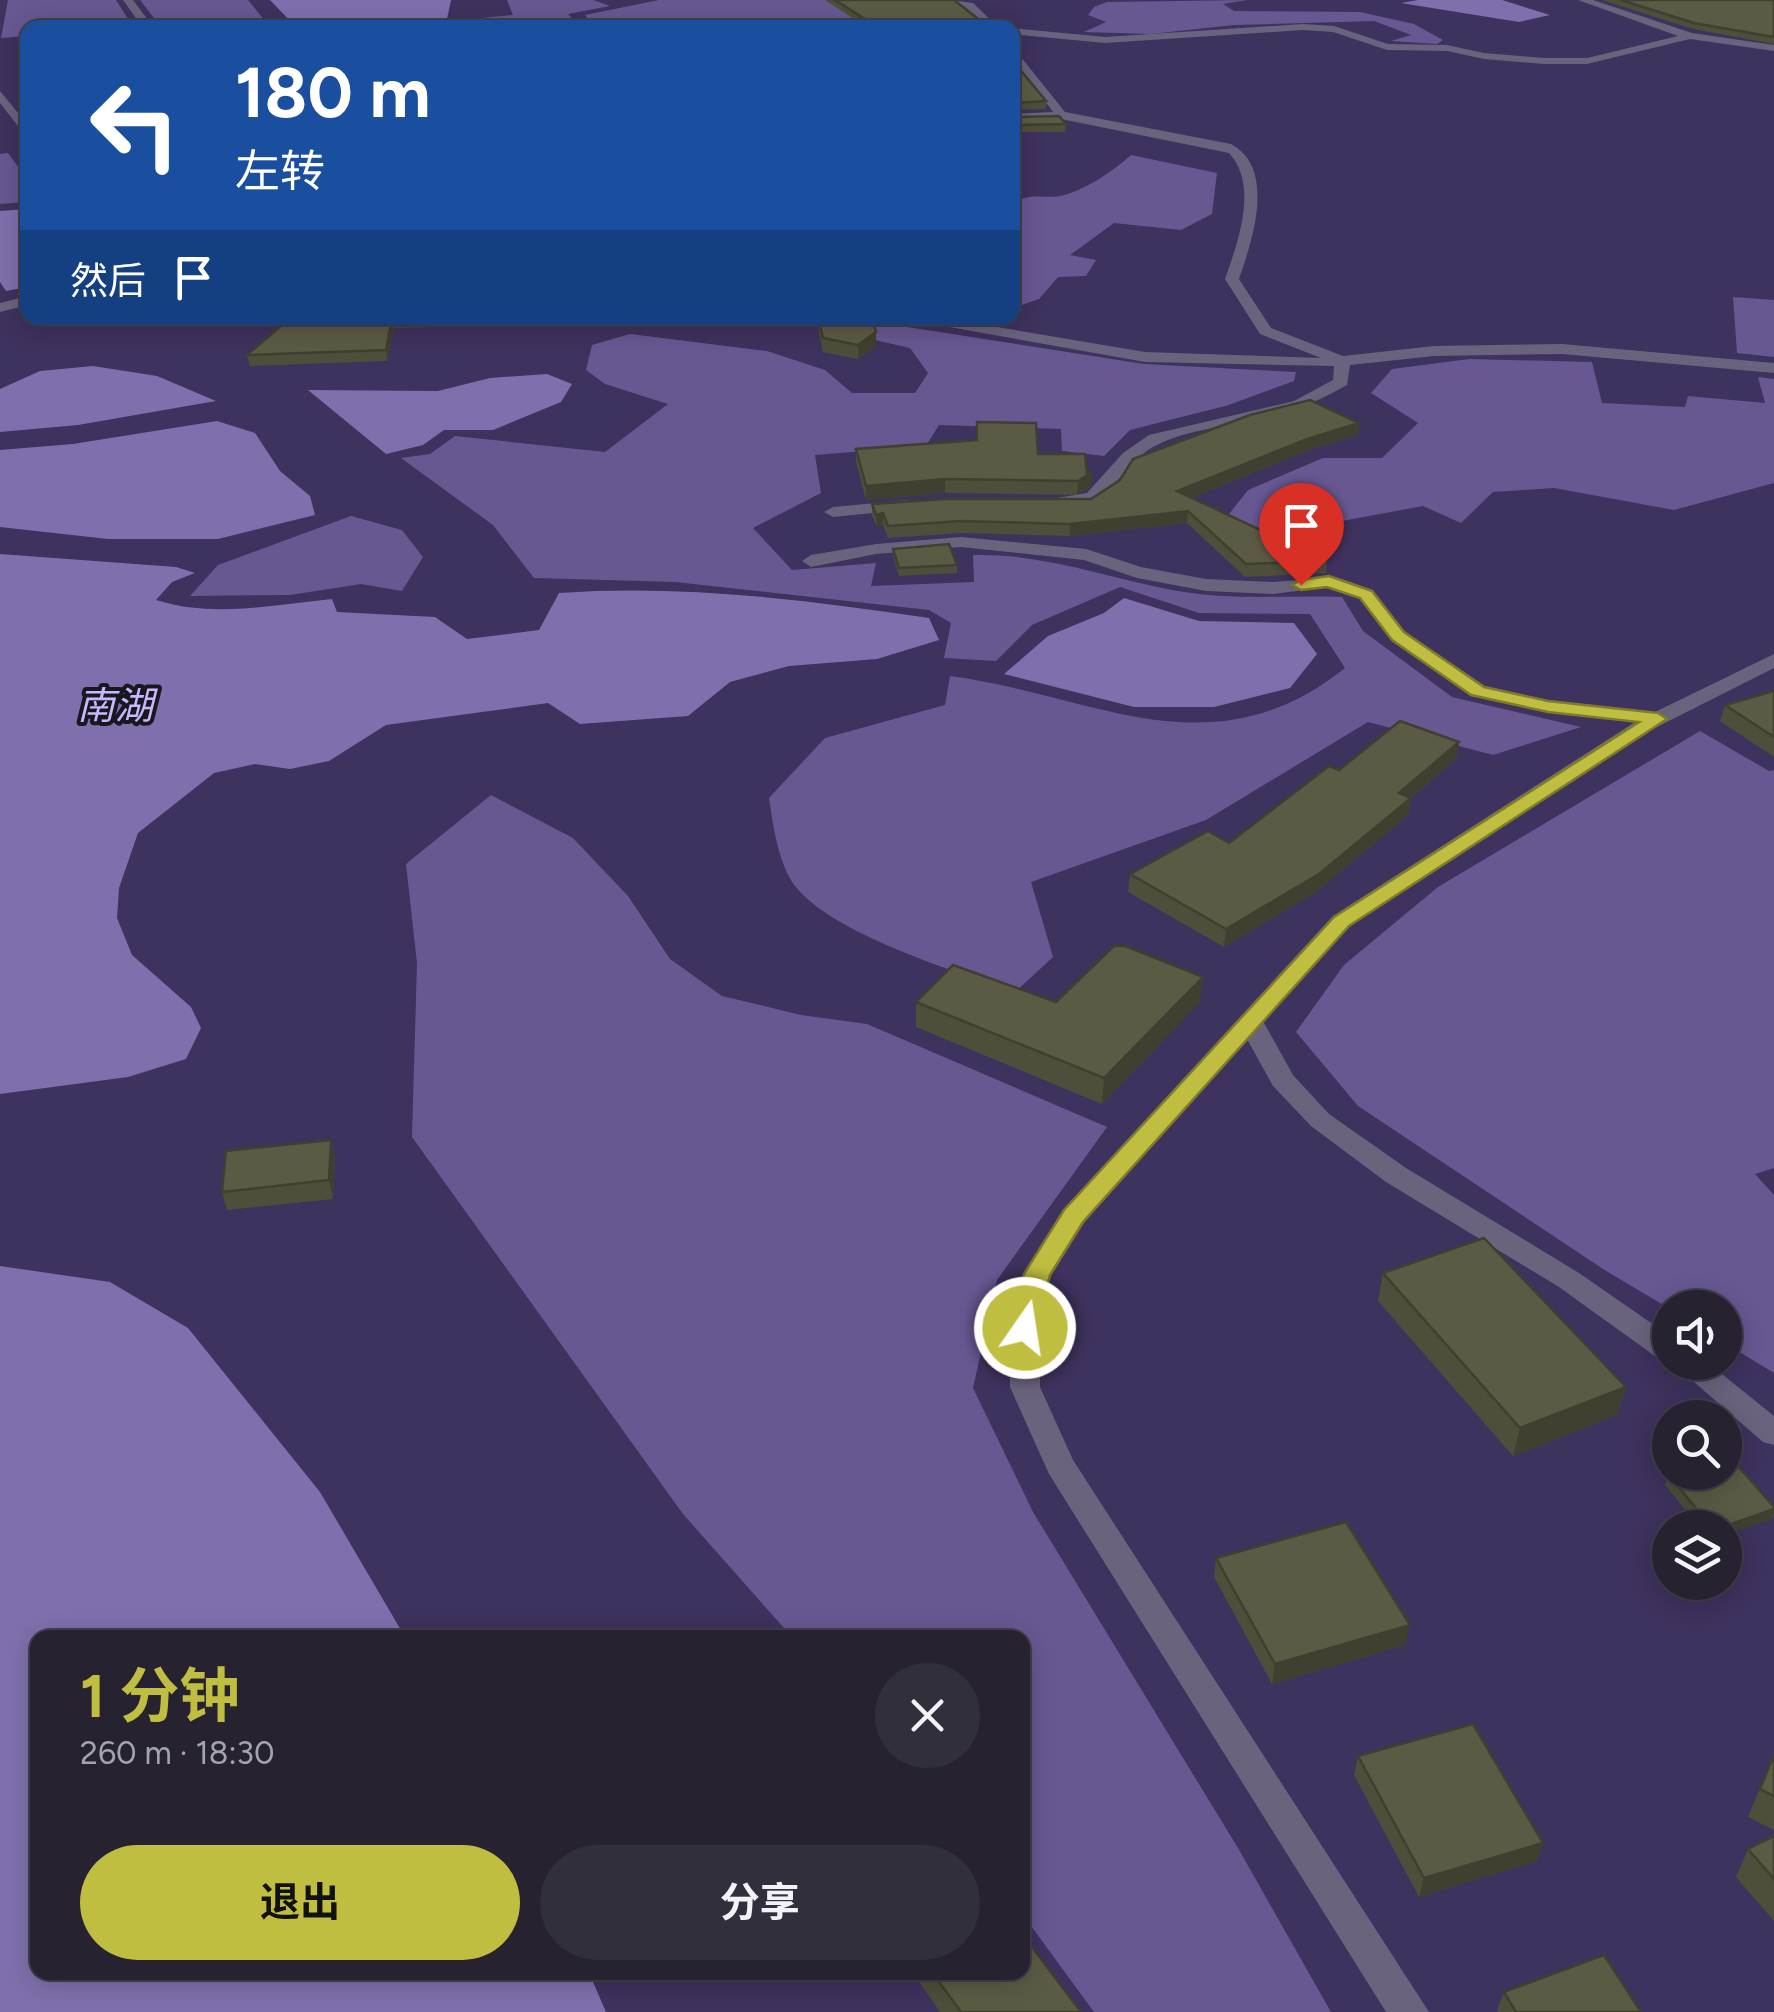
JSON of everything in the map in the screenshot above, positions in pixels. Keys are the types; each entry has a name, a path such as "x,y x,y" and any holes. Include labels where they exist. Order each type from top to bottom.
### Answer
{"street":[{"path":"955,0 969,5 985,20"},
{"path":"1583,0 1690,36 1774,48"},
{"path":"1020,32 1105,40 1303,27 1334,29 1387,47 1446,48 1544,61 1587,61 1690,36"},
{"path":"1020,60 1061,115"},
{"path":"0,94 20,123"},
{"path":"1020,118 1061,115 1231,148 1248,168 1247,237 1232,279 1265,331 1342,361"},
{"path":"960,325 1145,357 1313,364 1434,351 1562,349 1774,368"},
{"path":"1044,503 1082,504 1110,485 1126,458 1153,440 1303,404 1340,382 1342,361"},
{"path":"833,512 927,504"},
{"path":"811,560 876,549 961,542 1086,555 1136,572 1206,585 1273,588 1329,581 1366,594 1398,636 1478,691 1548,706 1658,719"},
{"path":"1408,2012 1060,1465 1026,1387 1025,1328 1037,1274 1074,1216 1341,922 1658,719 1774,660"},
{"path":"1250,1020 1282,1080 1320,1120 1396,1175 1569,1280 1652,1338"},
{"path":"1709,1380 1774,1432"}],"shaded area":[{"path":"0,0 1774,0 1774,2012 0,2012"},
{"path":"8,0 116,0 129,20 20,20 20,37 1,38"},
{"path":"140,0 248,0 264,20 156,20"},
{"path":"507,0 593,0 610,6 568,14 574,20 470,19 513,15"},
{"path":"659,0 940,0 899,20 588,20 585,15"},
{"path":"1247,0 1223,4 1234,11 1360,12 1414,24 1443,40 1437,44 1391,41 1411,35 1374,21 1234,25 1151,34 1084,32 1106,22 1088,15 1094,7 1107,2"},
{"path":"8,153 20,169 20,203 0,204 0,154"},
{"path":"1131,155 1217,173 1212,214 1181,230 1114,223 1070,255 1096,260 1086,276 1058,277 1039,299 1020,306 1020,200 1060,196 1107,174"},
{"path":"1733,297 1774,300 1774,357 1737,353"},
{"path":"809,325 894,325 1144,364 1296,372 1294,381 1229,405 1130,430 1104,456 1062,451 1061,429 939,425 926,446 815,455 821,493 753,528 792,570 876,563 871,586 974,582 973,555 998,555 1194,593 1342,597 1363,631 1452,697 1581,727 1493,755 1368,722 1206,820 1031,882 1053,957 1014,993 897,949 837,920 795,886 780,855 769,798 825,738 945,705 950,676 1103,710 1199,723 1247,717 1296,700 1345,668 1310,614 1199,613 1120,587 1032,625 996,661 944,658 951,623 929,610 675,582 534,578 493,525 401,458 430,454 455,436 605,452 668,404 605,384 586,370 592,345 630,334 767,351 825,370 852,393 915,393 928,373 910,348"},
{"path":"1469,359 1592,362 1602,403 1685,407 1688,396 1765,403 1758,377 1774,379 1774,483 1674,510 1554,488 1493,492 1461,523 1423,506 1261,536 1226,518 1248,490 1323,458 1382,458 1418,423 1371,393 1392,369"},
{"path":"351,516 402,530 423,557 402,591 361,584 290,595 190,596 218,565"},
{"path":"1700,731 1769,771 1774,770 1774,1168 1755,1174 1774,1195 1774,1373 1742,1353 1742,1290 1652,1290 1652,1298 1358,1106 1296,1032 1344,965 1438,887"},
{"path":"491,795 573,838 628,896 670,959 722,996 801,1015 867,1024 1107,1127 997,1280 973,1388 1033,1512 1238,1848 1331,2012 1094,2012 1030,1925 1030,1630 786,1630 683,1514 412,1137 417,963 406,864"}],"water":[{"path":"270,0 451,0 447,19 289,20"},
{"path":"1502,0 1550,15 1519,22 1401,3"},
{"path":"20,210 20,288 6,291 0,282 0,211"},
{"path":"93,366 157,376 216,401 78,425 0,432 0,389 40,371"},
{"path":"547,374 572,384 561,402 493,430 444,430 423,445 386,454 308,390 438,391 490,378"},
{"path":"217,421 255,433 280,471 310,496 315,515 218,539 108,539 0,527 0,450 73,444"},
{"name":"南湖","path":"0,554 176,567 195,573 172,582 156,600 221,609 332,599 337,612 435,617 467,639 539,630 559,593 652,591 791,600 929,618 939,640 877,659 789,666 730,682 688,716 580,724 548,703 386,725 329,761 290,769 255,764 214,773 138,833 119,888 117,918 132,955 191,1007 201,1028 186,1059 128,1077 0,1094"},
{"path":"1124,598 1199,621 1294,623 1317,654 1290,688 1214,707 1134,707 1004,674 1048,636 1104,613"},
{"path":"0,1266 110,1282 188,1328 320,1492 401,1630 30,1630 30,1980 592,1980 606,2012 0,2012"}],"building":[{"path":"835,0 954,0 979,20 866,20"},
{"path":"1621,0 1774,0 1774,37 1694,23"},
{"path":"1020,70 1046,101 1020,103"},
{"path":"1059,116 1066,124 1020,125 1020,117"},
{"path":"282,325 391,325 386,350 247,355"},
{"path":"820,325 874,325 876,332 858,345 823,338"},
{"path":"1310,400 1359,423 1307,439 1177,491 1327,561 1246,564 1188,511 1070,524 961,521 888,526 883,513 876,515 872,504 945,499 1091,499 1120,480 1133,459 1250,415"},
{"path":"977,422 1036,423 1038,454 1085,454 1087,474 1092,472 1078,481 945,479 866,486 856,449 977,440"},
{"path":"949,544 957,565 899,568 893,549"},
{"path":"1774,691 1774,737 1725,705"},
{"path":"1400,721 1459,742 1399,793 1411,798 1319,874 1226,929 1130,874 1208,831 1229,843 1329,766 1339,770"},
{"path":"1114,946 1125,946 1203,977 1104,1078 916,1002 953,965 1056,1002"},
{"path":"331,1140 329,1180 222,1192 226,1151"},
{"path":"1484,1238 1626,1387 1520,1428 1383,1273"},
{"path":"1742,1471 1774,1507 1742,1520 1742,1510 1697,1510 1681,1490 1742,1490"},
{"path":"1346,1522 1410,1625 1275,1664 1216,1558"},
{"path":"1473,1724 1543,1843 1424,1878 1358,1756"},
{"path":"1774,1755 1774,1796 1760,1789"},
{"path":"1774,1836 1774,1879 1748,1849"},
{"path":"1030,1945 1081,2012 961,2012 938,1980 1030,1980"},
{"path":"1604,1955 1641,2012 1516,2012 1504,1992"}],"route":[{"path":"1025,1328 1037,1274 1074,1216 1341,922 1658,719 1548,706 1478,691 1398,636 1366,594 1329,581 1301,585"}]}
